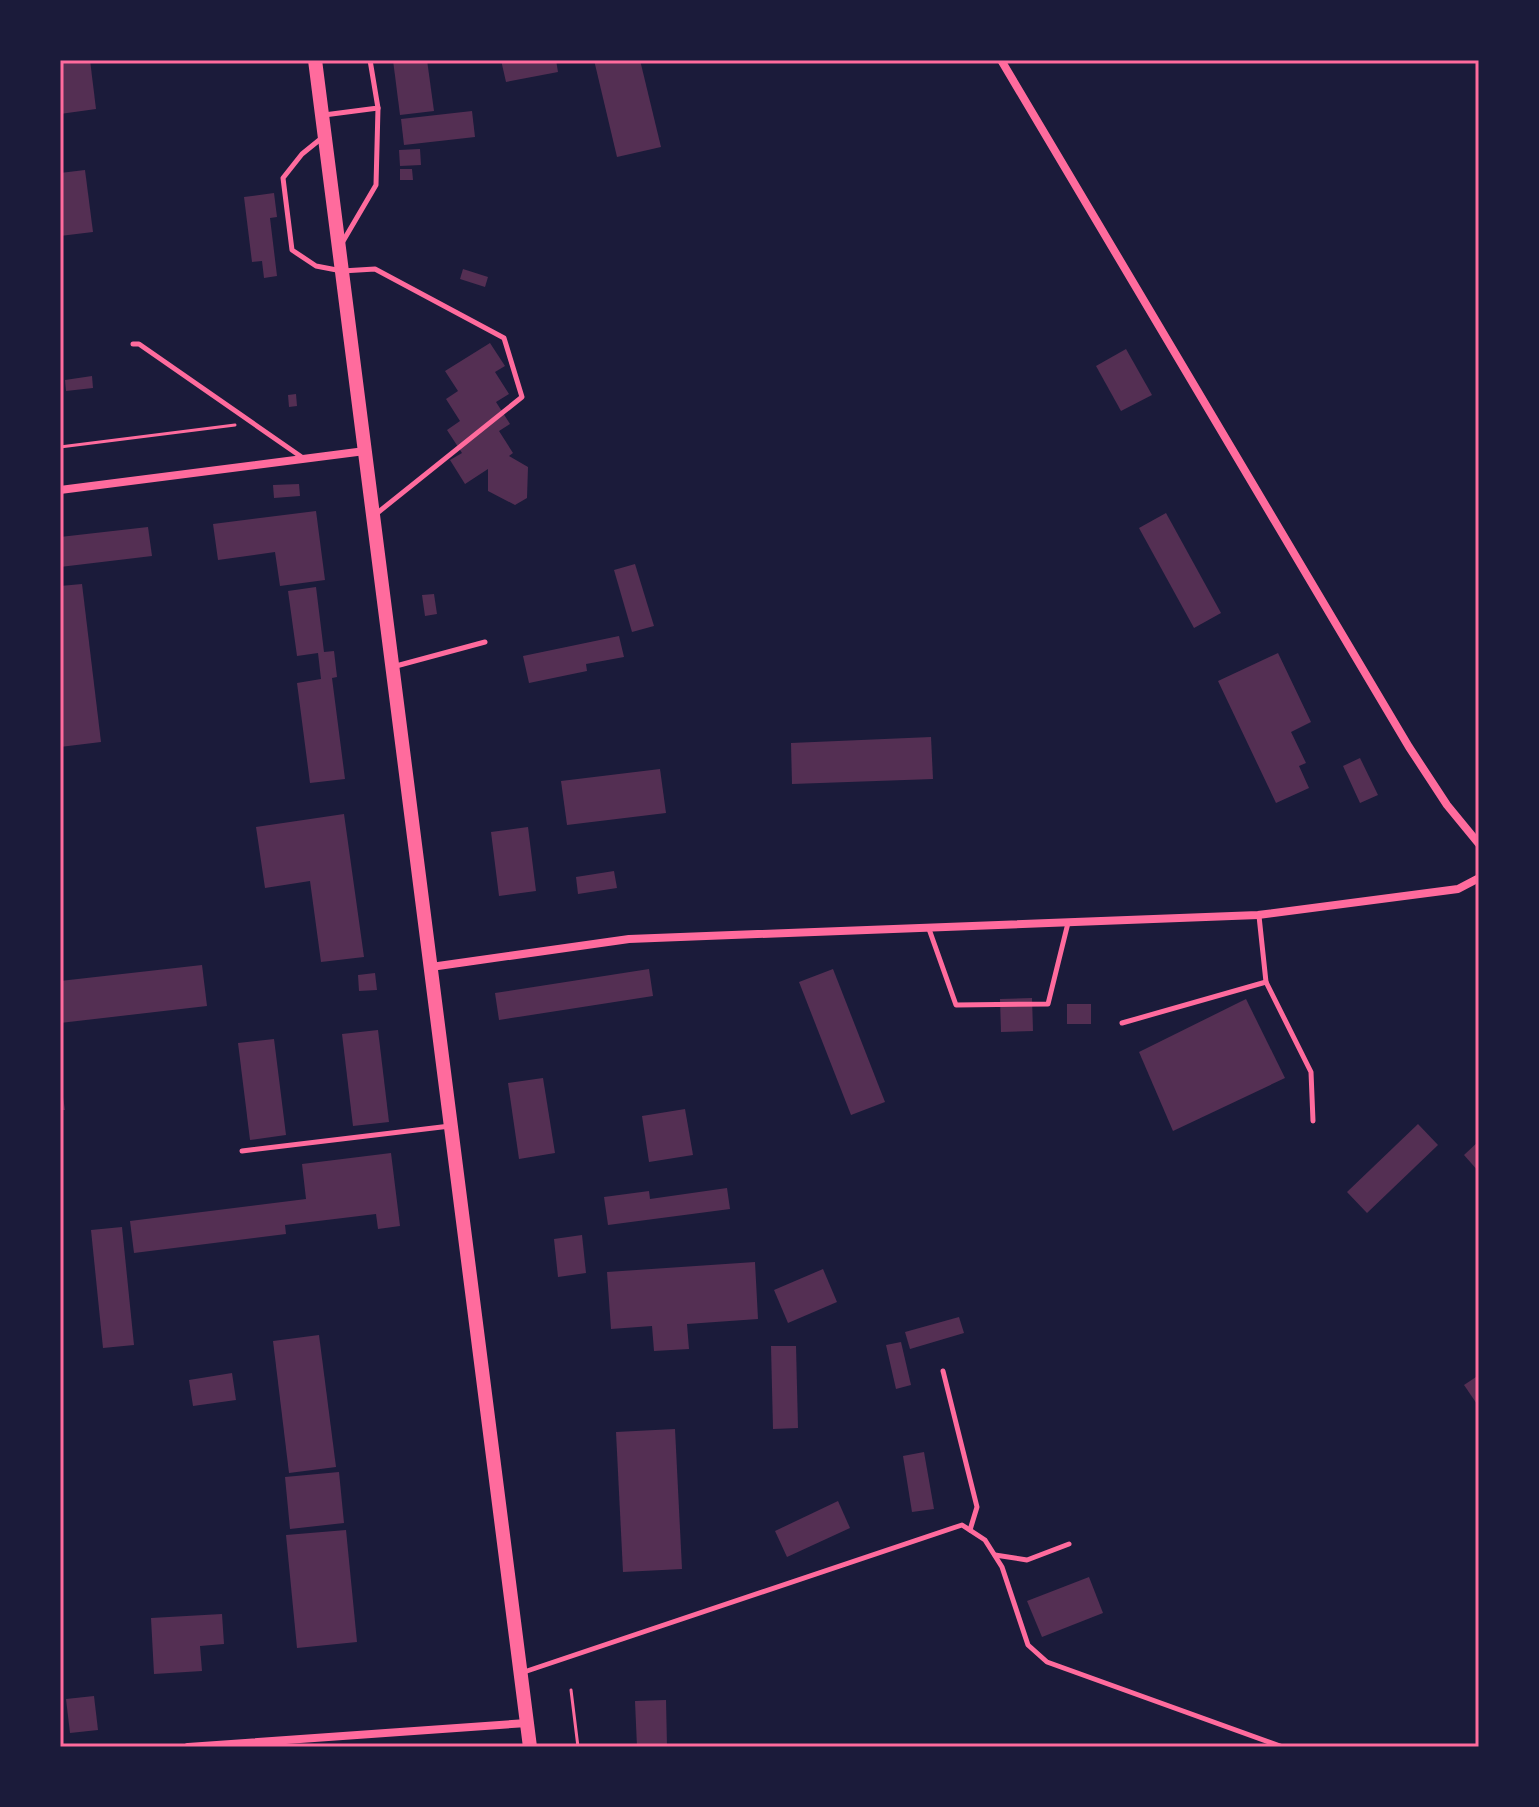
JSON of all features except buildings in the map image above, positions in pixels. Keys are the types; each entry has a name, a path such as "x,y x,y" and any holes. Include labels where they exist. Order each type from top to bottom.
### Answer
{"main road":[{"path":"315,60 530,1747"}],"street":[{"path":"1001,60 1409,747 1447,805 1479,844"},
{"path":"60,490 365,451"},
{"path":"431,967 629,939 1258,915 1458,889 1479,878"},
{"path":"188,1747 527,1723"}],"lane":[{"path":"339,248 376,185 378,108 370,60"},
{"path":"323,115 378,108"},
{"path":"325,135 302,154 283,178 292,250 316,266 342,271 375,269 504,338 522,397 372,517"},
{"path":"133,344 139,344 304,459"},
{"path":"391,667 485,642"},
{"path":"1258,915 1266,982 1311,1072 1313,1121"},
{"path":"929,929 956,1005 1048,1004 1068,922"},
{"path":"1122,1023 1266,982"},
{"path":"242,1151 451,1126"},
{"path":"943,1371 977,1507 970,1530"},
{"path":"520,1673 962,1525 985,1540 994,1554 1028,1645 1047,1662 1283,1747"},
{"path":"994,1554 1027,1560 1069,1544"}],"path":[{"path":"60,447 251,422"},
{"path":"571,1690 578,1747"}]}
